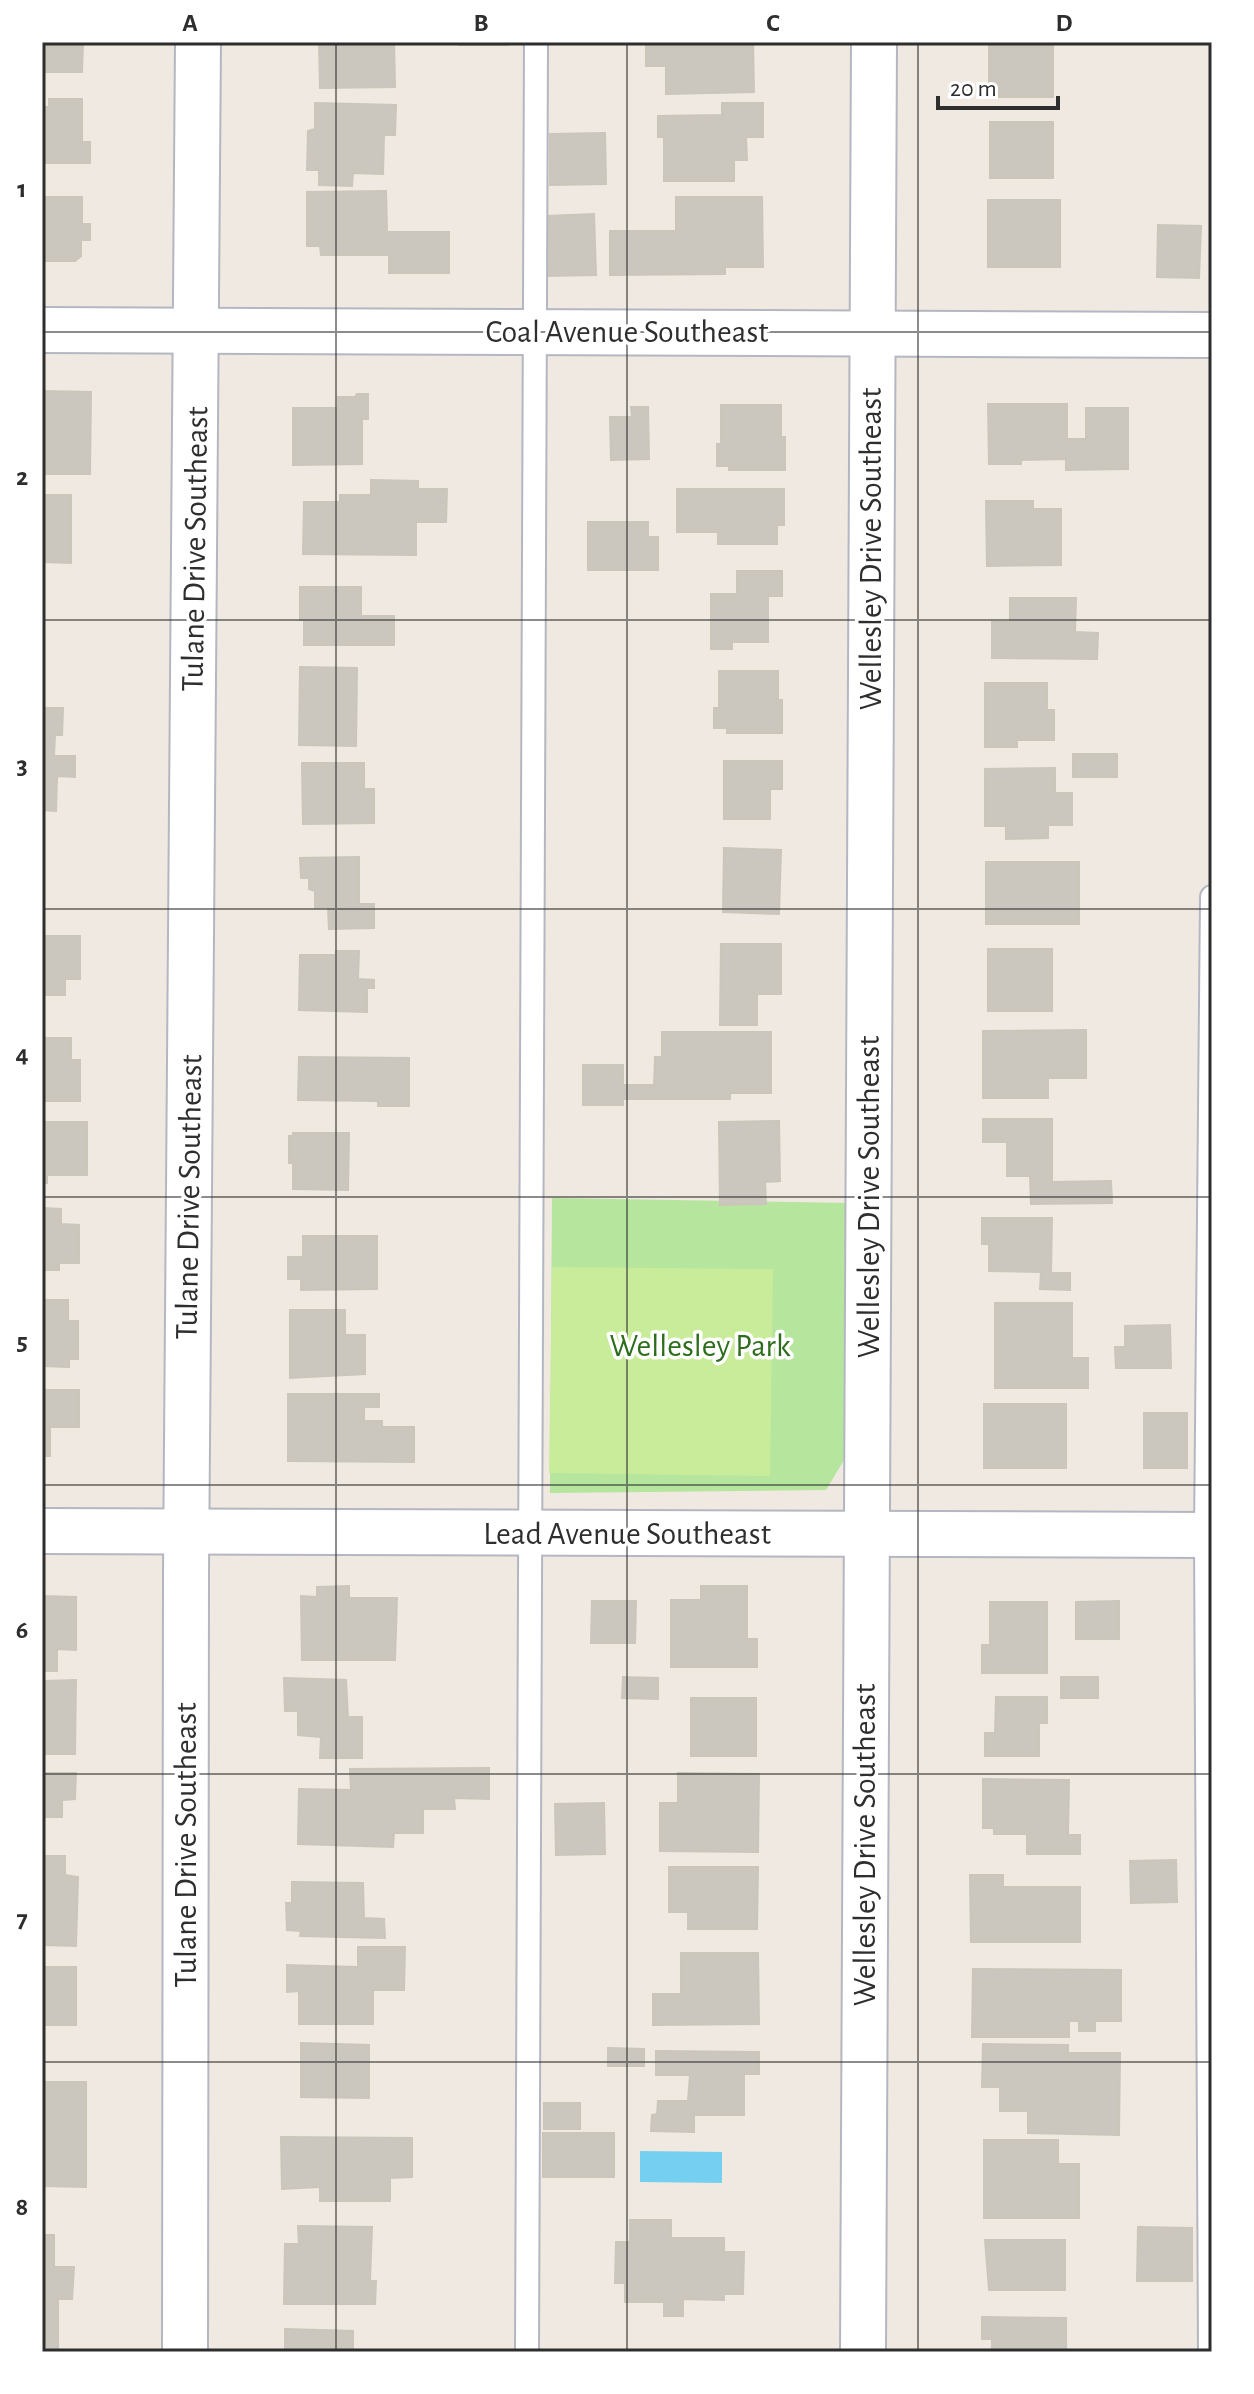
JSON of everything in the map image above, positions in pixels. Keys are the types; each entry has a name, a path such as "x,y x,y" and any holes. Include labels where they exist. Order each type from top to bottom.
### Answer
{"street":[{"name":"Tulane Drive Southeast","path":"185,2352 187,1532 198,42"},
{"name":"Wellesley Drive Southeast","path":"863,2352 874,42"},
{"name":"Coal Avenue Southeast","path":"42,330 1212,335"},
{"name":"Lead Avenue Southeast","path":"42,1531 1209,1535"}],"lane":[{"path":"527,2352 536,42"},
{"path":"1210,2352 1212,897"}],"green space":[{"name":"Wellesley Park","path":"552,1198 851,1203 847,1455 826,1490 550,1493"},
{"path":"552,1267 773,1269 770,1476 549,1473"}],"water":[{"path":"640,2151 722,2152 722,2183 640,2182"}],"building":[{"path":"42,42 83,42 82,72 42,72"},
{"path":"319,42 394,42 395,87 320,88"},
{"path":"459,42 508,42 508,45 459,45"},
{"path":"646,42 753,42 754,92 666,94 666,66 646,66"},
{"path":"989,42 1053,42 1053,97 989,97"},
{"path":"49,99 82,99 82,142 90,142 90,163 42,163 42,107 49,107"},
{"path":"315,103 396,105 395,135 384,135 383,174 353,173 352,186 319,185 319,170 307,170 308,131 315,129"},
{"path":"722,103 763,103 763,137 746,137 747,160 734,160 734,181 664,181 664,137 658,137 658,116 722,115"},
{"path":"990,122 1053,122 1053,178 990,178"},
{"path":"605,133 606,184 550,185 550,134"},
{"path":"386,191 387,232 449,232 449,273 389,273 389,255 321,255 320,246 307,246 307,192"},
{"path":"42,197 82,197 82,224 90,224 90,240 81,240 81,256 75,261 42,261"},
{"path":"676,197 762,197 763,267 725,267 725,274 610,275 610,231 676,231"},
{"path":"988,200 1060,200 1060,267 988,267"},
{"path":"594,214 596,275 547,276 546,216"},
{"path":"1158,225 1201,226 1199,278 1157,277"},
{"path":"42,391 91,392 90,474 42,474"},
{"path":"357,394 368,394 368,419 362,419 362,464 293,465 293,408 338,408 338,397 355,397"},
{"path":"988,404 1067,404 1067,439 1086,439 1086,408 1128,408 1128,469 1066,470 1066,459 989,464"},
{"path":"721,405 781,405 785,470 729,470 729,466 717,466 717,444 721,444"},
{"path":"631,407 648,407 649,459 611,460 610,417 632,417"},
{"path":"371,480 418,481 418,489 447,489 446,522 416,522 416,555 303,554 304,502 340,502 340,495 371,495"},
{"path":"677,489 784,489 784,525 777,525 777,544 718,544 718,532 677,532"},
{"path":"42,495 71,495 71,563 42,562"},
{"path":"986,501 1033,501 1033,509 1061,509 1061,565 987,566"},
{"path":"588,522 648,522 648,537 658,537 658,570 588,570"},
{"path":"737,571 782,571 782,596 768,596 768,642 732,642 732,649 711,649 711,594 737,594"},
{"path":"300,587 361,587 361,616 394,616 394,645 304,645"},
{"path":"1010,598 1076,598 1075,632 1098,633 1097,659 992,658 992,622 1010,622"},
{"path":"300,667 357,668 356,746 299,745"},
{"path":"719,671 778,671 782,733 727,733 727,728 714,728 714,708 719,708"},
{"path":"985,683 1047,683 1047,710 1054,710 1054,740 1017,740 1017,747 985,747"},
{"path":"42,708 63,708 62,735 55,735 54,756 75,756 75,777 57,776 56,811 42,810"},
{"path":"1073,754 1117,754 1117,777 1073,777"},
{"path":"724,761 782,761 782,789 770,789 770,819 724,819"},
{"path":"302,763 364,763 364,789 374,789 374,823 303,824"},
{"path":"1055,768 1055,793 1072,793 1072,825 1048,825 1048,838 1006,839 1006,826 985,826 985,769"},
{"path":"724,848 781,850 779,914 723,912"},
{"path":"359,857 359,904 374,904 374,928 329,929 328,907 315,908 315,891 309,889 309,878 301,878 300,858"},
{"path":"986,862 1079,862 1079,924 986,924"},
{"path":"42,936 80,936 80,979 65,979 65,995 42,995"},
{"path":"721,944 781,944 781,994 757,994 757,1025 720,1025"},
{"path":"988,949 1052,949 1052,1011 988,1011"},
{"path":"336,951 359,951 358,979 374,980 374,988 367,988 367,1012 299,1010 300,955 336,955"},
{"path":"1086,1030 1086,1078 1048,1078 1048,1098 983,1098 983,1031"},
{"path":"662,1032 771,1032 771,1093 730,1093 730,1099 623,1099 623,1105 583,1105 583,1065 623,1065 623,1085 654,1085 655,1057 662,1057"},
{"path":"42,1038 71,1038 71,1060 80,1060 80,1101 42,1101"},
{"path":"299,1057 409,1058 409,1106 378,1106 378,1101 298,1100"},
{"path":"983,1119 1052,1119 1052,1182 1111,1181 1112,1203 1031,1204 1030,1176 1007,1176 1007,1142 983,1142"},
{"path":"779,1121 780,1181 765,1182 766,1204 720,1205 719,1122"},
{"path":"42,1122 87,1122 87,1175 47,1175 47,1183 42,1183"},
{"path":"293,1133 349,1133 348,1190 293,1189 289,1136"},
{"path":"42,1208 61,1209 61,1224 79,1225 79,1263 59,1263 59,1270 42,1270"},
{"path":"982,1218 1052,1218 1051,1273 1070,1273 1070,1290 1040,1289 1041,1272 989,1271 989,1244 982,1244"},
{"path":"303,1236 377,1236 377,1289 301,1290 301,1279 288,1279 288,1257 303,1257"},
{"path":"42,1300 68,1300 68,1321 78,1321 78,1359 69,1359 69,1367 42,1366"},
{"path":"995,1303 1072,1303 1072,1358 1088,1358 1088,1388 995,1388"},
{"path":"290,1310 345,1310 345,1335 365,1335 365,1374 290,1378"},
{"path":"1170,1325 1171,1368 1116,1368 1115,1347 1125,1347 1125,1326"},
{"path":"42,1390 79,1390 79,1427 50,1427 50,1456 42,1456"},
{"path":"288,1394 379,1394 379,1407 364,1407 364,1421 382,1421 382,1427 414,1427 414,1462 288,1461"},
{"path":"984,1404 1066,1404 1066,1468 984,1468"},
{"path":"1144,1413 1187,1413 1187,1468 1144,1468"},
{"path":"349,1586 349,1598 397,1598 395,1660 302,1660 301,1596 317,1597 317,1587"},
{"path":"701,1586 747,1586 747,1639 757,1639 757,1667 671,1667 671,1600 701,1600"},
{"path":"42,1596 76,1597 76,1650 57,1649 57,1671 42,1671"},
{"path":"592,1601 636,1601 635,1643 591,1643"},
{"path":"1119,1601 1119,1639 1076,1639 1076,1602"},
{"path":"990,1602 1047,1602 1047,1673 982,1673 982,1645 990,1645"},
{"path":"623,1677 658,1678 658,1699 622,1698"},
{"path":"1061,1677 1098,1677 1098,1698 1061,1698"},
{"path":"284,1678 346,1680 348,1717 362,1717 362,1758 320,1758 321,1737 298,1735 298,1711 285,1711"},
{"path":"76,1680 75,1754 42,1754 42,1681"},
{"path":"996,1697 1047,1697 1047,1723 1039,1723 1039,1756 985,1756 985,1733 995,1733"},
{"path":"691,1698 756,1698 756,1756 691,1756"},
{"path":"489,1768 489,1799 454,1798 455,1809 423,1809 423,1833 394,1833 393,1847 298,1844 299,1789 351,1790 350,1769"},
{"path":"42,1773 76,1773 75,1799 62,1800 62,1817 43,1817 42,1834"},
{"path":"678,1773 759,1774 758,1852 660,1851 660,1803 678,1803"},
{"path":"983,1779 1069,1780 1068,1835 1080,1835 1080,1854 1027,1854 1027,1834 994,1834 994,1828 983,1828"},
{"path":"604,1803 605,1854 556,1855 555,1804"},
{"path":"42,1856 65,1856 65,1875 78,1877 76,1946 42,1945"},
{"path":"1176,1860 1177,1902 1131,1903 1130,1861"},
{"path":"669,1867 758,1867 757,1929 688,1929 688,1912 669,1912"},
{"path":"970,1875 1003,1875 1003,1887 1080,1887 1080,1942 971,1942"},
{"path":"292,1882 363,1883 364,1918 384,1919 385,1938 300,1936 301,1931 287,1930 286,1903 292,1903"},
{"path":"358,1947 405,1947 404,1990 373,1990 373,2024 299,2024 299,1991 287,1992 287,1965 358,1967"},
{"path":"681,1953 758,1953 759,2024 653,2025 653,1994 681,1994"},
{"path":"42,1967 76,1967 76,2025 42,2025"},
{"path":"973,1969 1121,1970 1121,2021 1095,2021 1095,2031 1079,2031 1079,2021 1069,2021 1069,2037 972,2037"},
{"path":"301,2043 369,2045 369,2098 301,2097"},
{"path":"983,2044 1068,2045 1068,2053 1120,2053 1119,2135 1028,2133 1028,2111 1000,2111 1000,2087 982,2087"},
{"path":"608,2048 644,2049 644,2066 608,2066"},
{"path":"656,2051 759,2052 759,2074 744,2074 744,2115 694,2115 694,2132 651,2131 652,2115 657,2114 658,2101 688,2101 690,2075 656,2075"},
{"path":"42,2082 86,2082 86,2187 42,2186"},
{"path":"544,2103 580,2103 580,2129 544,2129"},
{"path":"543,2133 614,2133 614,2177 543,2177"},
{"path":"281,2137 412,2138 412,2177 390,2178 390,2201 320,2201 320,2187 282,2189"},
{"path":"984,2140 1058,2140 1058,2164 1079,2164 1079,2218 984,2218"},
{"path":"630,2220 671,2220 671,2238 724,2238 724,2252 744,2252 743,2294 724,2294 724,2300 683,2299 683,2316 664,2316 664,2302 625,2302 625,2283 615,2283 616,2242 630,2242"},
{"path":"298,2226 372,2227 370,2281 376,2281 375,2304 284,2304 285,2244 299,2244"},
{"path":"1138,2227 1192,2228 1192,2281 1137,2281"},
{"path":"42,2235 54,2235 54,2267 74,2267 72,2299 58,2299 58,2352 42,2352"},
{"path":"985,2240 1065,2240 1065,2290 989,2290"},
{"path":"982,2317 1066,2318 1066,2352 992,2352 992,2339 982,2339"},
{"path":"285,2329 353,2331 353,2352 285,2352"}]}
